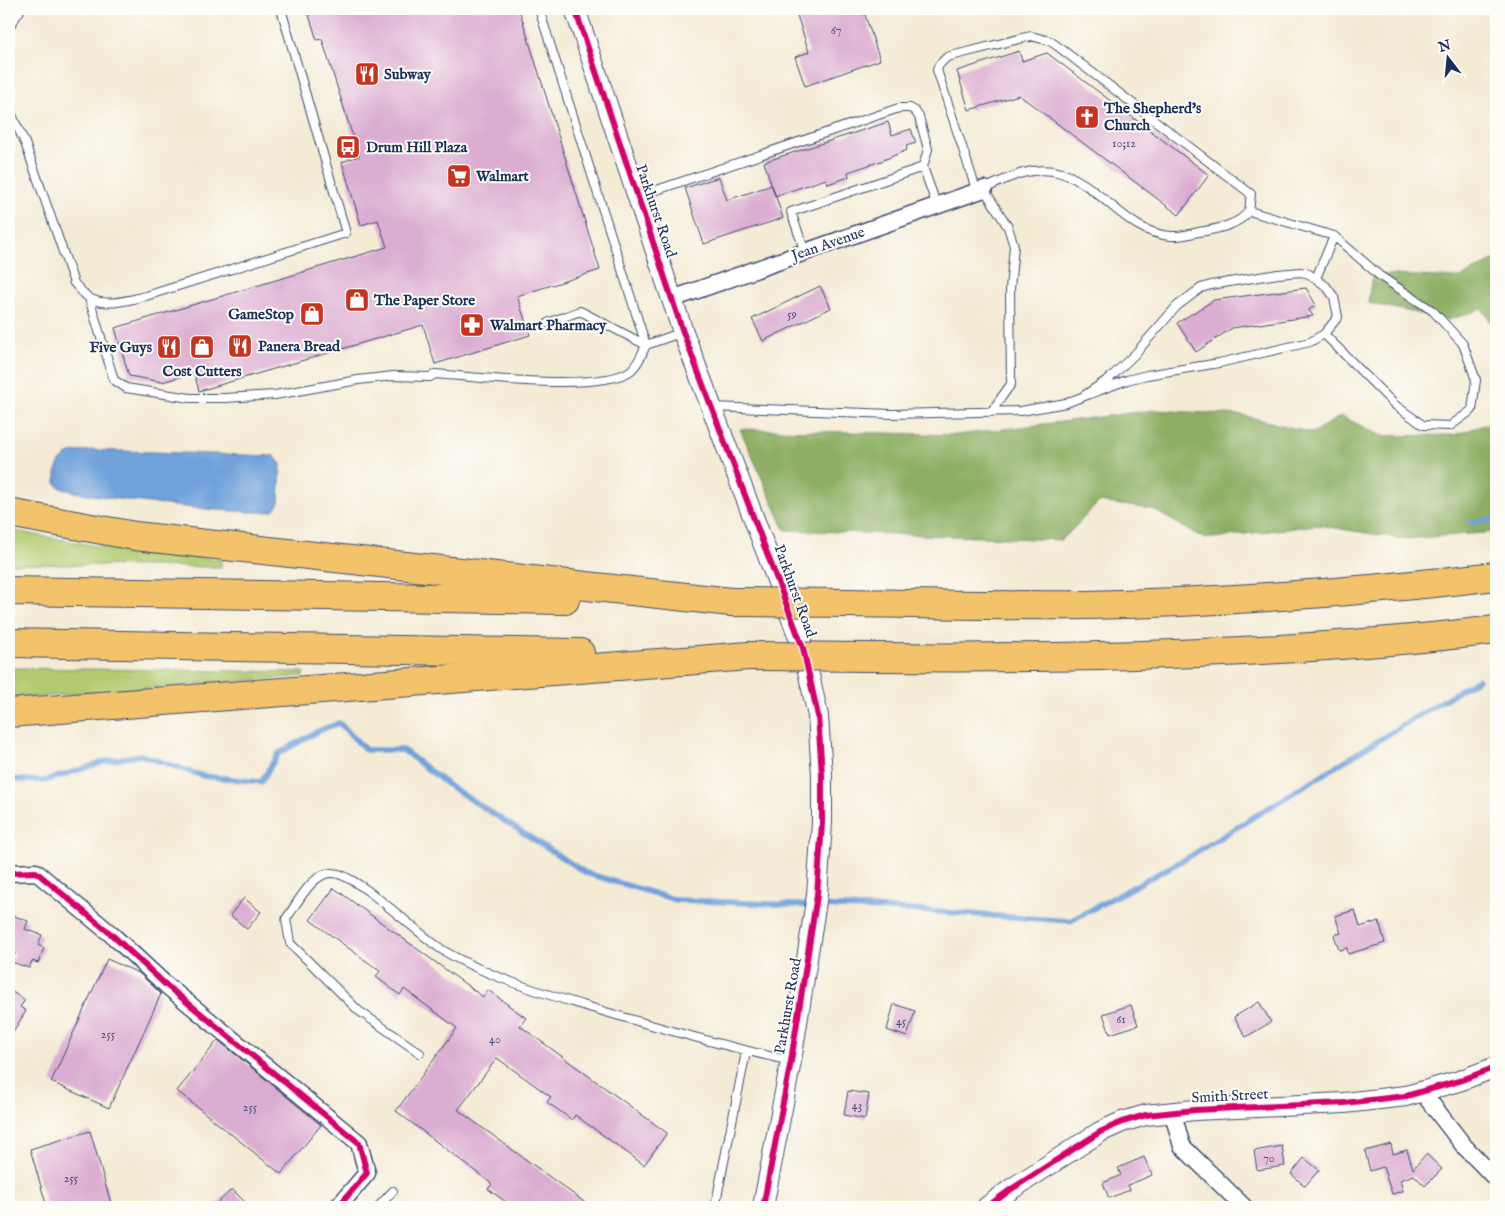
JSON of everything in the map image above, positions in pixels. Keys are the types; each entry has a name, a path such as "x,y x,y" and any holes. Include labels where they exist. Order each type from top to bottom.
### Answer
{"highway":[{"path":"9,514 135,536 731,602"},
{"path":"9,591 731,602 1088,604 1181,601 1343,591 1496,576"},
{"path":"9,643 1017,659 1212,654 1342,646 1496,630"},
{"path":"9,713 749,656"}],"street":[{"name":"Parkhurst Road","path":"575,9 683,332 773,567 810,675 820,734 822,823 817,895 791,1061 763,1207"},
{"name":"Jean Avenue","path":"672,299 980,191"},
{"path":"9,873 36,872 111,934 166,985 359,1143 367,1173 338,1207"},
{"name":"Smith Street","path":"987,1207 1049,1164 1100,1132 1138,1117 1172,1111 1344,1103 1423,1093 1496,1067"},
{"path":"1423,1093 1464,1146 1496,1179"},
{"path":"1172,1111 1182,1146 1244,1207"}],"lane":[{"path":"9,27 22,9"},
{"path":"88,298 105,302 126,301 146,296 346,233 281,9"},
{"path":"9,109 25,143 74,283 88,298 114,380 126,388 190,398 275,395 358,380 393,376 430,377 435,374 575,382 604,381 632,370 641,359 646,345 540,9"},
{"path":"980,191 1014,174 1036,170 1052,171 1078,180 1141,228 1172,236 1224,226 1244,218 1250,211 1251,194 1050,41 1031,36 947,57 937,70 980,191 1008,227 1014,246 1010,289 1011,384 991,412"},
{"path":"637,196 899,108 910,108 916,111 919,117 928,149 923,167 937,206"},
{"path":"805,252 791,212 923,167"},
{"path":"1250,211 1334,236 1380,276 1433,311 1463,344 1476,380 1472,410 1450,426 1422,425 1395,405 1324,334"},
{"path":"1316,278 1334,236"},
{"path":"711,407 883,414 991,412 1046,407 1082,397 1127,380 1229,361 1310,342 1324,334 1338,317 1338,307 1334,296 1310,274 1292,272 1201,288 1178,306 1135,354 1110,378 1082,397"},
{"path":"548,323 580,311 646,345 683,332"},
{"path":"420,1053 359,1011 290,943 286,919 315,880 324,873 340,874 357,884 444,951 505,979 640,1023 746,1052 791,1061"},
{"path":"715,1207 746,1052"},
{"path":"378,1207 393,1191"}],"green space":[{"path":"1496,259 1496,329 1482,309 1449,320 1368,303 1372,274 1460,278"},
{"path":"1155,410 1242,415 1312,433 1341,416 1382,436 1454,435 1496,421 1496,532 1403,539 1317,525 1205,539 1152,509 1099,502 1062,540 785,530 740,429 957,435"},
{"path":"9,530 101,547 221,560 221,567 9,564"},
{"path":"9,668 304,672 303,676 9,699"}],"water":[{"path":"91,450 274,456 281,464 279,503 277,508 272,511 203,509 75,492 61,488 56,484 56,470 61,460 70,453"}],"building":[{"name":"Walmart","path":"307,9 519,9 600,270 517,296 530,335 435,364 423,325 199,391 194,373 162,382 129,376 115,328 387,247 378,220 361,225 342,162 359,156 322,39 317,40"},
{"path":"795,9 863,9 880,60 805,86 795,57 809,52"},
{"path":"1019,51 1022,61 1047,53 1209,175 1179,215 1019,95 969,110 957,71"},
{"path":"888,122 892,135 911,129 916,143 906,146 907,150 848,172 849,177 828,184 826,179 775,196 764,162"},
{"path":"719,177 727,200 772,185 783,218 704,244 685,188"},
{"path":"820,286 831,308 763,341 752,319"},
{"path":"1306,288 1316,305 1309,310 1313,316 1232,328 1196,352 1177,323 1214,300"},
{"path":"334,888 483,997 488,990 526,1018 520,1026 667,1133 644,1165 575,1115 572,1120 547,1102 551,1097 497,1058 458,1110 591,1207 513,1207 488,1189 492,1184 396,1111 457,1028 404,989 400,995 376,977 380,971 310,920"},
{"path":"244,898 261,912 247,929 230,915"},
{"path":"1355,910 1360,927 1379,921 1385,943 1348,954 1347,948 1339,950 1334,935 1341,933 1335,916"},
{"path":"9,914 28,921 25,929 42,935 38,945 44,948 38,963 32,961 29,968 12,962 15,953 9,951"},
{"path":"107,959 139,973 161,994 109,1108 51,1082"},
{"path":"9,990 25,1000 20,1007 26,1011 9,1038"},
{"path":"1259,1002 1271,1022 1246,1037 1234,1017"},
{"path":"894,1004 915,1011 907,1037 887,1030"},
{"path":"1131,1005 1138,1025 1110,1034 1103,1014"},
{"path":"218,1040 321,1125 281,1174 177,1091"},
{"path":"848,1091 869,1094 865,1119 844,1115"},
{"path":"90,1131 112,1207 47,1207 30,1149"},
{"path":"1391,1144 1393,1154 1407,1150 1413,1169 1426,1154 1442,1169 1425,1186 1414,1175 1400,1180 1403,1191 1392,1194 1383,1167 1370,1171 1365,1151"},
{"path":"1282,1146 1285,1166 1257,1170 1254,1151"},
{"path":"1144,1157 1152,1175 1128,1185 1130,1190 1109,1198 1103,1183 1121,1175 1118,1168"},
{"path":"1304,1158 1319,1170 1305,1186 1291,1174"},
{"path":"232,1189 250,1207 213,1207"}],"waterway":[{"path":"1471,522 1496,519"},
{"path":"9,779 44,781 107,761 141,755 203,776 261,782 278,754 318,731 339,723 366,750 403,750 448,785 586,873 676,900 911,910 1070,921 1187,858 1478,679"}],"cycle path":[{"path":"575,9 683,332 803,648 818,716 822,774 822,823 817,895 791,1061 763,1207"},
{"path":"9,873 36,872 111,934 166,985 359,1143 367,1173 338,1207"},
{"path":"987,1207 1100,1132 1122,1122 1146,1115 1195,1110 1344,1103 1406,1096 1459,1081 1496,1067"}],"place":[{"name":"Subway","path":"367,74"},
{"name":"The Shepherd's Church","path":"1087,117"},
{"name":"Drum Hill Plaza","path":"348,147"},
{"name":"Walmart","path":"459,176"},
{"name":"The Paper Store","path":"357,300"},
{"name":"GameStop","path":"312,314"},
{"name":"Walmart Pharmacy","path":"472,325"},
{"name":"Panera Bread","path":"240,346"},
{"name":"Five Guys","path":"169,347"},
{"name":"Cost Cutters","path":"202,347"}]}
